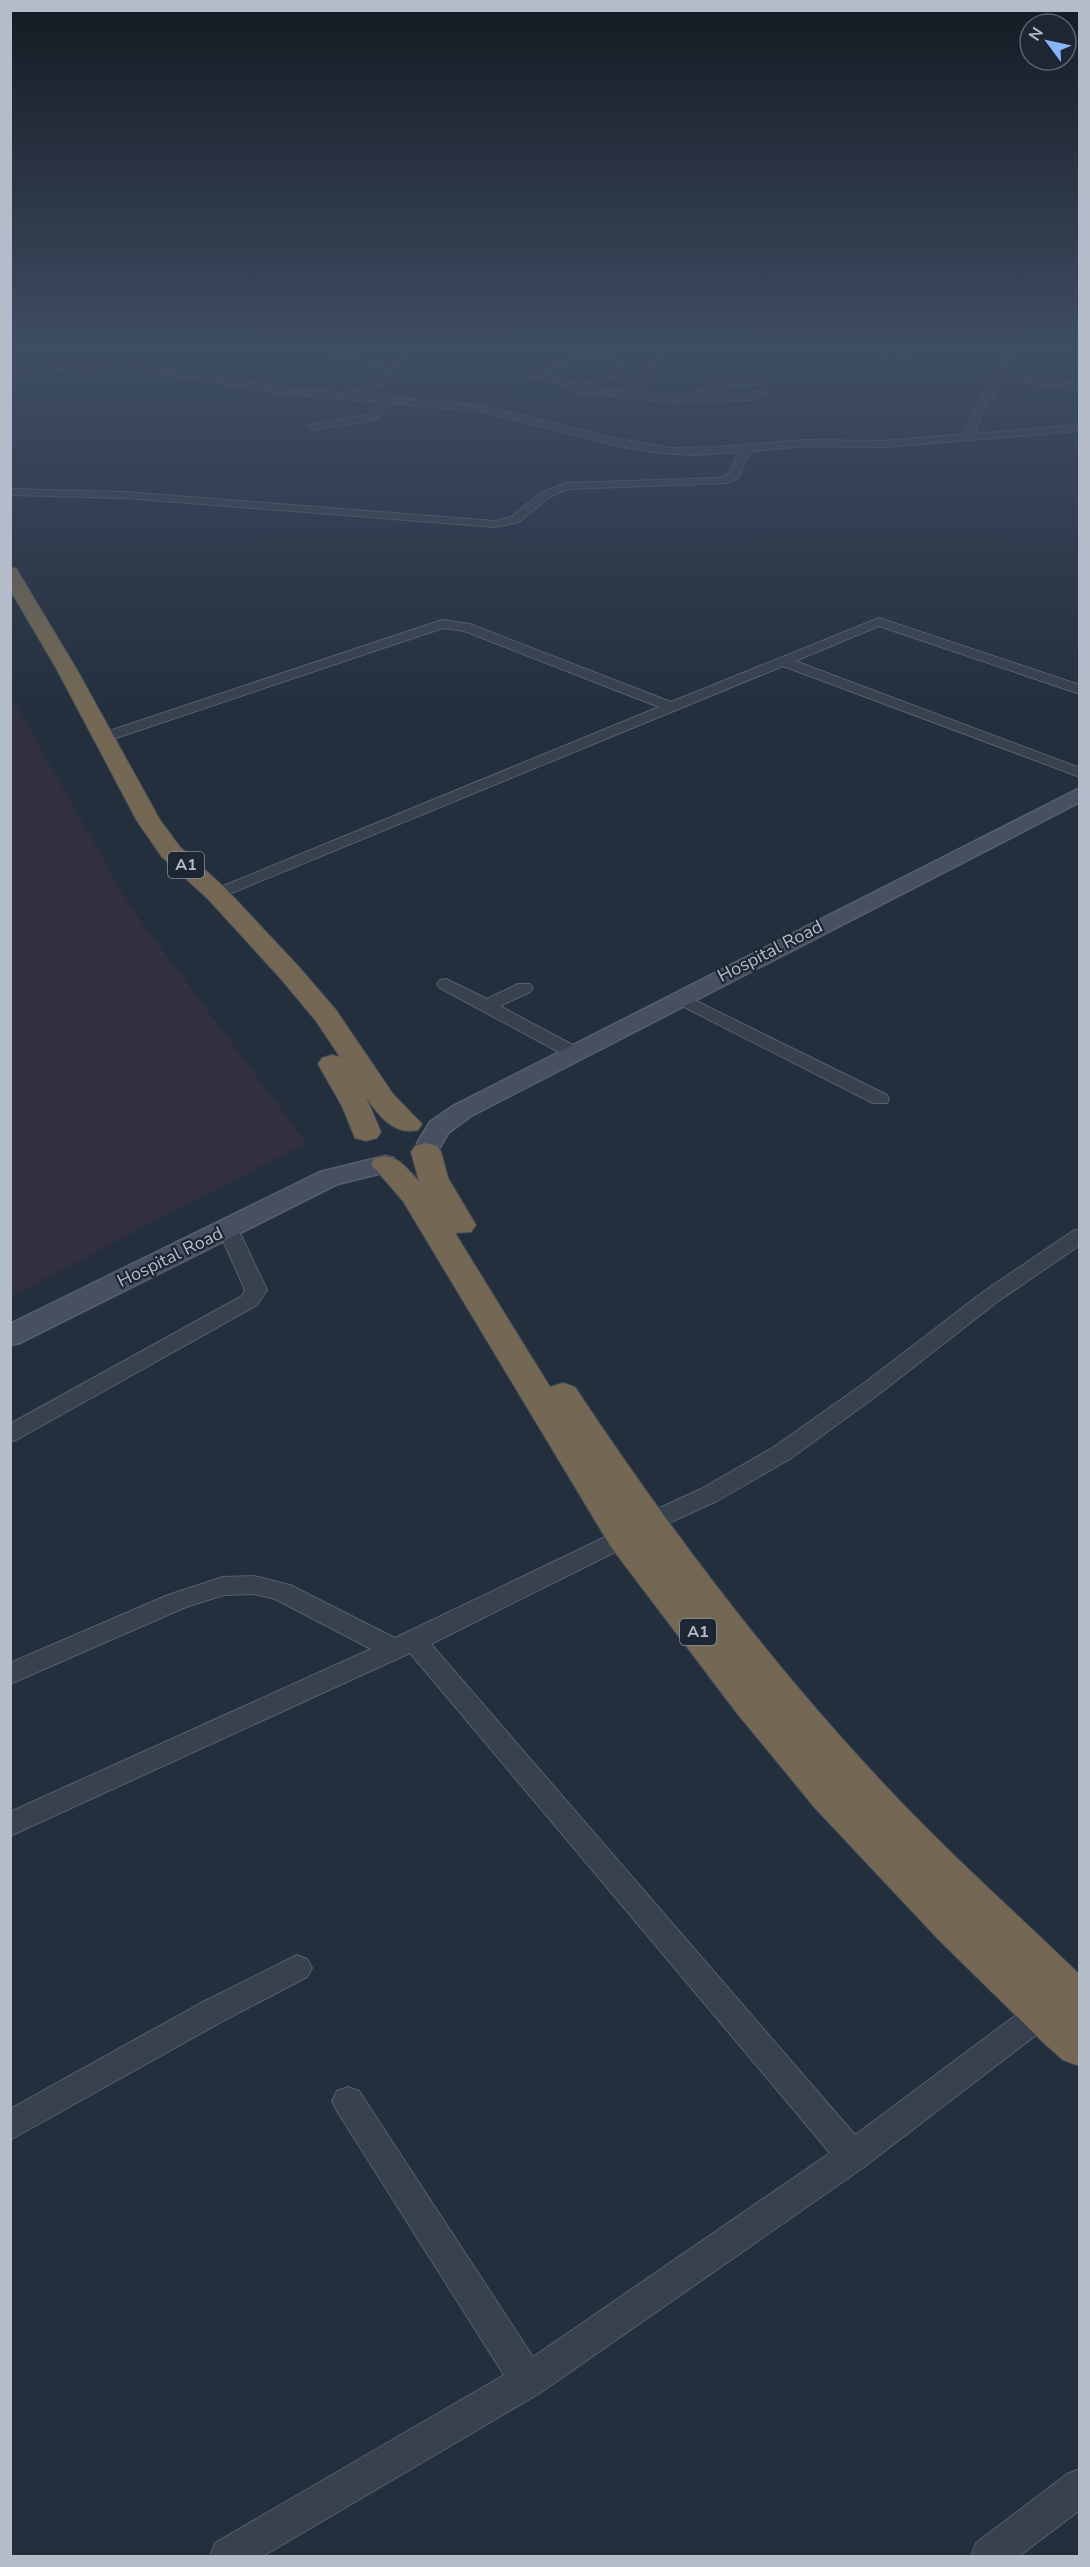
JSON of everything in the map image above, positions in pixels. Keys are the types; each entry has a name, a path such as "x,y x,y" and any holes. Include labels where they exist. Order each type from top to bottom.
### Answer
{"highway":[{"name":"A1","path":"10,573 66,668 149,821 171,852 217,894 326,1016 383,1100 394,1150 416,1196 764,1717 840,1805 912,1883 1042,2013 1080,2045"},
{"name":"A1","path":"10,600 48,665 112,794 130,821 167,870 188,894 209,911 304,1021 350,1091 362,1116 394,1150"},
{"name":"A1","path":"637,1529 868,1796 1080,2006"}],"street":[{"path":"10,492 114,494 370,516 501,523 515,520 545,495 566,486 692,483 728,479 734,476 737,469"},
{"path":"217,894 295,860 879,622 1080,690"},
{"path":"102,738 442,624 466,627 672,707"},
{"path":"784,662 1080,773"},
{"name":"Hospital Road","path":"10,1336 329,1178 434,1134 442,1125 462,1111 1080,794"},
{"path":"446,984 574,1053"},
{"path":"487,1006 524,988"},
{"path":"680,998 880,1099"},
{"path":"10,1434 250,1300 256,1290 228,1229"},
{"path":"10,1825 403,1644 461,1620 637,1529 709,1495 782,1453 872,1389 990,1297 1080,1235"},
{"path":"10,1674 177,1601 223,1586 254,1585 281,1591 403,1644 853,2156"},
{"path":"10,2126 212,2012 297,1968"},
{"path":"228,2556 528,2380 853,2156 1042,2013"},
{"path":"348,2101 528,2380"},
{"path":"989,2556 1080,2487"}],"shaded area":[{"path":"10,694 129,905 306,1143 11,1296"}]}
